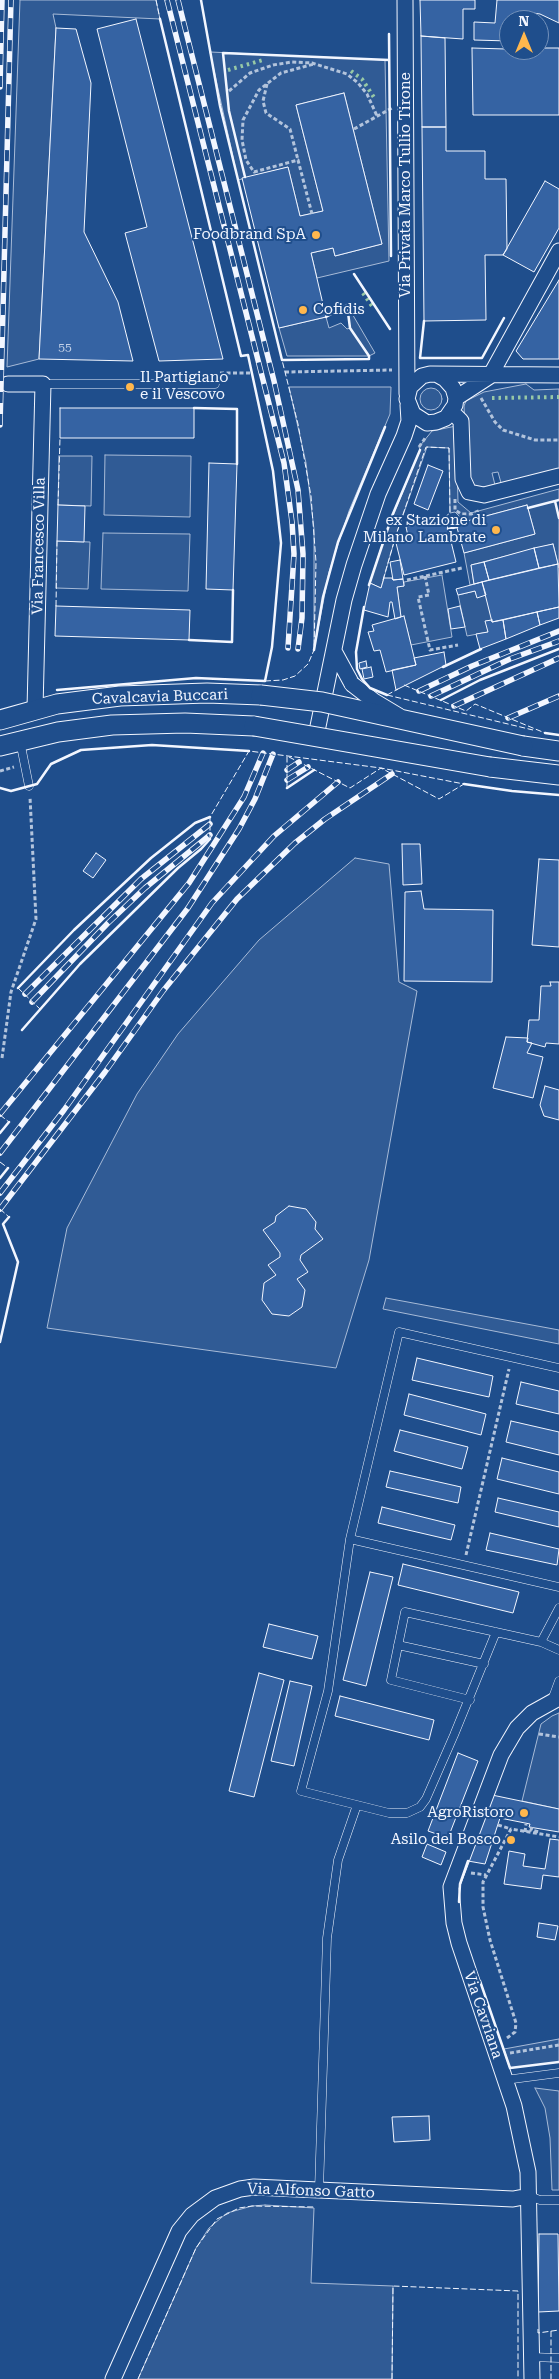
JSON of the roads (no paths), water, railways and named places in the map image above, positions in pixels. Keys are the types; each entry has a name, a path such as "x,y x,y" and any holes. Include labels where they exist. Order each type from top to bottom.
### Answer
{"street":[{"name":"Via Privata Marco Tullio Tirone","path":"405,0 414,373 408,400"},
{"path":"404,436 414,428 427,423 441,421 454,405 490,376 559,251"},
{"path":"414,373 490,376 559,375"},
{"path":"438,375 449,382 454,405 462,421 463,479 469,492 484,495 559,476"},
{"path":"8,384 43,384"},
{"name":"Via Francesco Villa","path":"35,709 43,384"},
{"path":"408,400 416,417 427,423"},
{"path":"316,736 344,600 364,532 409,421 408,400"},
{"name":"Cavalcavia Buccari","path":"334,651 352,684 374,701 411,722"},
{"name":"Cavalcavia Buccari","path":"0,720 35,709 85,700 159,694 261,695 322,702 524,746 559,751"},
{"name":"Cavalcavia Buccari","path":"0,746 58,732 112,725 185,723 254,726 490,767 559,775"},
{"name":"Via Cavriana","path":"532,2379 530,2196 528,2172 522,2136 459,1943 454,1923 452,1887 501,1755 517,1728 532,1713 555,1700"},
{"name":"Via Alfonso Gatto","path":"113,2379 179,2231 192,2215 215,2198 240,2189 254,2187 513,2199 530,2196"}],"lane":[{"path":"43,384 215,384"},
{"path":"20,741 29,786"},
{"path":"496,1632 470,1700 426,1799 420,1807 407,1813 388,1813 301,1791 328,1691 350,1539 399,1332 559,1368"},
{"path":"350,1539 559,1587"},
{"path":"541,1642 559,1608"},
{"path":"470,1700 391,1680 405,1612 541,1642 559,1650"},
{"path":"398,1645 484,1664"},
{"name":"Via Cavriana","path":"555,1700 559,1681"},
{"path":"320,2190 328,1938 338,1860 357,1805"},
{"path":"505,2080 556,2074"},
{"path":"530,2196 540,2200 559,2200"},
{"path":"532,2357 559,2358"}],"railway":[{"path":"0,87 2,0"},
{"path":"0,425 11,0"},
{"path":"167,0 284,463 292,522 294,554 288,648"},
{"path":"178,0 274,381 298,490 303,554 302,618 298,649"},
{"path":"419,691 472,666 559,631"},
{"path":"431,696 510,659 559,641"},
{"path":"454,706 559,658"},
{"path":"508,718 559,696"},
{"path":"0,1114 189,883 244,797 263,753"},
{"path":"0,1153 188,908 239,829 255,799 273,754"},
{"path":"287,770 299,762"},
{"path":"287,780 308,767"},
{"path":"0,1209 105,1072 163,991 237,899 295,843 325,819 392,774"},
{"path":"0,1193 64,1110 212,903 274,836 338,782"},
{"path":"25,994 141,879 210,824"},
{"path":"32,1002 108,923 145,888 210,835"}],"place":[{"name":"Foodbrand SpA","path":"316,235"},
{"name":"Cofidis","path":"303,310"},
{"name":"Il Partigiano e il Vescovo","path":"130,387"},
{"name":"ex Stazione di Milano Lambrate","path":"496,530"},
{"name":"AgroRistoro","path":"524,1813"},
{"name":"Asilo del Bosco","path":"511,1840"}]}
